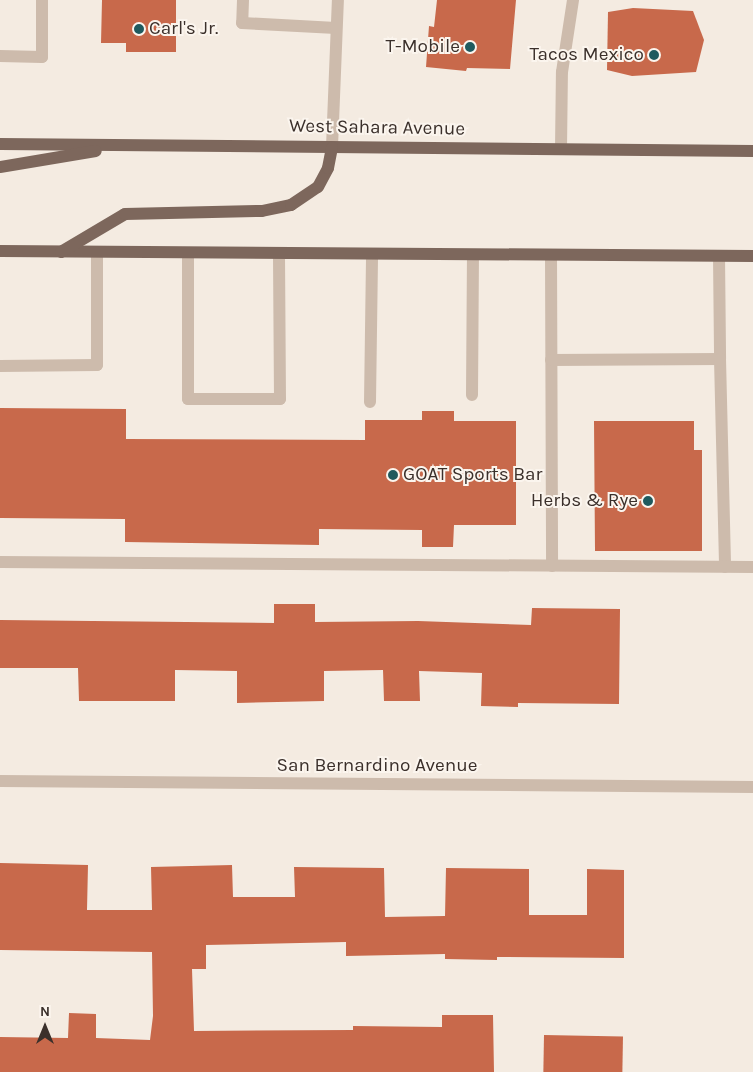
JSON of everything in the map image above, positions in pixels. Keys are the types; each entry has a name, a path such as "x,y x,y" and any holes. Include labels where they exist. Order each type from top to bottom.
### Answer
{"main road":[{"name":"West Sahara Avenue","path":"0,144 753,151"},
{"path":"0,167 131,145"},
{"path":"60,252 126,214 262,211 291,205 318,187 328,168 332,147"},
{"path":"0,251 753,256"}],"street":[{"path":"0,56 42,57 42,0"},
{"path":"243,0 242,24 336,28"},
{"path":"332,147 338,0"},
{"path":"561,149 562,72 573,0"},
{"path":"0,366 97,365 97,252"},
{"path":"188,253 188,399 280,399 279,253"},
{"path":"370,402 372,254"},
{"path":"472,395 473,255"},
{"path":"551,255 552,566"},
{"path":"719,256 725,567"},
{"path":"551,360 720,359"},
{"path":"0,562 753,567"},
{"name":"San Bernardino Avenue","path":"0,781 753,787"}],"building":[{"name":"Carl's Jr.","path":"102,0 176,0 176,52 126,52 126,43 101,43"},
{"name":"T-Mobile","path":"437,0 516,0 510,69 467,68 466,71 426,67 429,26 434,27"},
{"name":"Tacos Mexico","path":"633,8 693,11 704,40 696,72 632,76 607,70 608,12"},
{"path":"0,408 126,409 126,439 365,440 365,420 422,420 422,411 454,411 454,421 516,421 516,525 454,525 453,547 422,547 422,530 319,529 319,545 125,542 125,519 0,518"},
{"name":"Herbs & Rye","path":"594,421 694,421 694,450 702,450 702,551 595,551"},
{"path":"274,604 315,604 315,622 418,621 531,625 532,608 620,609 619,704 518,703 518,707 481,706 482,673 419,671 420,701 384,701 383,670 324,671 324,701 237,703 237,671 175,670 175,701 79,701 78,668 0,668 0,620 274,623"},
{"path":"0,863 88,865 87,910 152,910 151,867 232,865 233,897 295,897 294,867 384,868 385,917 445,916 446,868 529,869 529,915 587,915 587,869 624,870 624,958 497,957 497,960 445,959 445,954 346,956 346,942 206,945 206,969 192,969 194,1031 353,1030 353,1026 442,1027 442,1015 493,1015 494,1072 0,1072 0,1037 68,1038 69,1013 96,1014 96,1038 150,1040 153,1016 152,952 0,950"},
{"path":"544,1035 623,1036 622,1072 543,1072"}],"place":[{"name":"Carl's Jr.","path":"139,29"},
{"name":"T-Mobile","path":"470,47"},
{"name":"Tacos Mexico","path":"654,55"},
{"name":"GOAT Sports Bar","path":"393,475"},
{"name":"Herbs & Rye","path":"648,501"}]}
